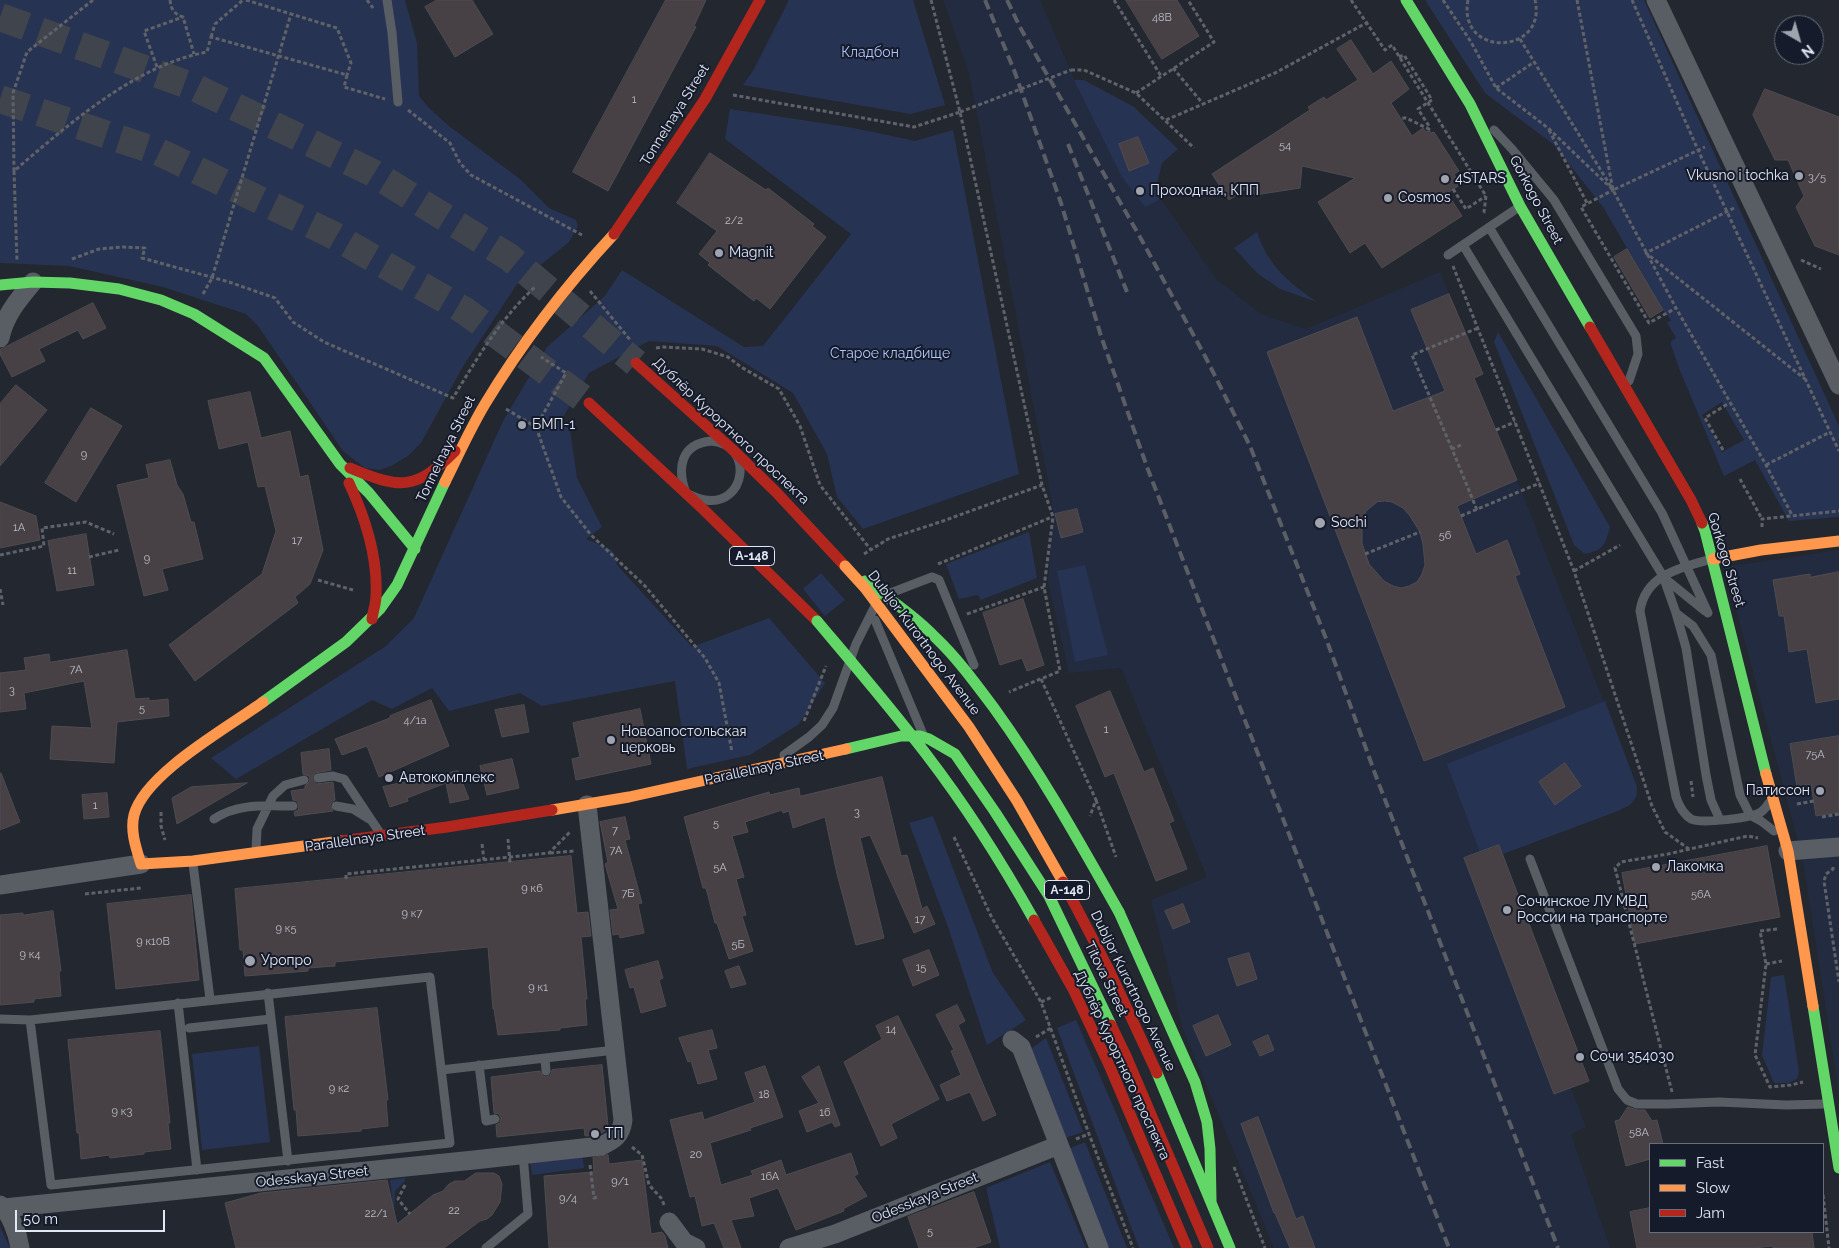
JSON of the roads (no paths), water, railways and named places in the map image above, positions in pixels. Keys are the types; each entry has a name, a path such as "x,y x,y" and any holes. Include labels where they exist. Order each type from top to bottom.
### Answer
{"main road":[{"name":"Tonnelnaya Street","path":"141,864 133,837 134,817 142,796 172,767 346,642 372,619 387,601 415,549 464,443 484,405 532,331 576,275 618,230 705,99 760,0"},
{"name":"Gorkogo Street","path":"1406,0 1470,104 1520,206 1691,500 1705,531 1771,794 1788,851 1834,1103 1839,1168"},
{"path":"0,285 33,282 70,283 119,289 161,300 194,314 264,358 340,464 369,493 415,549"},
{"name":"Дублёр Курортного проспекта","path":"636,363 776,492 845,566"},
{"name":"Дублёр Курортного проспекта","path":"589,403 644,452 730,534 817,621 927,755 978,827 1073,989 1110,1067 1187,1248"},
{"path":"340,464 390,483 408,483 426,476 464,443"},
{"path":"340,464 360,506 380,536"},
{"path":"360,506 371,543 375,575 376,596 372,619"},
{"path":"1713,559 1761,550 1839,541"},
{"path":"397,555 407,564"},
{"name":"А-148","path":"845,566 908,614 943,644 965,669 1009,729 1058,803 1119,912 1195,1082 1207,1122 1210,1157 1208,1248"},
{"name":"Dubljor Kurortnogo Avenue","path":"845,566 865,588 969,727 1026,817 1067,889 1109,970 1147,1050 1230,1248"},
{"name":"Parallelnaya Street","path":"141,864 193,861 382,837 587,805 755,770 901,736 924,737 940,744"},
{"name":"Titova Street","path":"940,744 955,754 966,768 1048,896 1126,1056 1208,1248"}],"street":[{"path":"1656,0 1839,385"},
{"path":"0,338 12,308 33,282"},
{"path":"587,805 615,1050"},
{"path":"1788,851 1835,848"},
{"path":"0,885 141,864"},
{"path":"1012,1040 1021,1046 1099,1248"},
{"name":"Odesskaya Street","path":"2,1207 601,1146 618,1137 622,1129 623,1120 615,1050"},
{"name":"Odesskaya Street","path":"789,1248 835,1234 1059,1145"},
{"path":"2,1207 12,1222 20,1248"},
{"path":"669,1222 684,1242 696,1248"}],"lane":[{"path":"386,0 392,33 398,102"},
{"path":"1470,104 1512,149 1554,200 1636,336 1638,354 1626,388"},
{"path":"1448,254 1520,206"},
{"path":"1489,227 1662,513 1714,619"},
{"path":"1463,245 1663,576 1686,648 1711,800 1720,820"},
{"name":"А-148","path":"711,441 723,443 739,459 741,471 738,482 732,492 722,498 711,501 686,493 681,471 683,459 690,450 700,443 711,441"},
{"path":"1713,559 1687,566 1663,576 1644,594 1640,611 1676,797 1684,813 1690,818 1699,821 1720,820 1761,812 1769,804 1771,794"},
{"path":"1663,576 1733,637"},
{"path":"755,770 792,749 822,725 833,708 856,644 879,600 890,593 932,577 939,580 988,701 1000,718 991,723"},
{"path":"872,612 917,716 924,737"},
{"path":"1676,613 1693,626 1711,655 1740,795 1750,815 1778,834 1788,851"},
{"path":"966,768 967,749 974,735 983,728"},
{"path":"318,778 333,776 344,779 382,837"},
{"path":"256,853 257,829 272,796 280,788 291,782 304,780"},
{"path":"214,819 222,813 239,808 293,806"},
{"path":"336,806 353,809 371,820"},
{"path":"1530,859 1618,1089 1627,1100 1636,1104 1719,1102 1786,1105 1834,1103"},
{"path":"193,861 210,999"},
{"path":"0,1020 30,1020 430,976 450,1143 51,1185 30,1020"},
{"path":"268,993 288,1161"},
{"path":"178,1003 197,1170"},
{"path":"189,1028 271,1019"},
{"path":"441,1070 615,1050"},
{"path":"545,1058 546,1071"},
{"path":"479,1065 486,1120 495,1120"},
{"path":"486,1248 528,1214 523,1154"}],"tunnel":[{"path":"0,17 194,87 373,173 509,257 636,363"},
{"path":"0,99 159,152 331,234 465,311 589,403"}],"railway":[{"path":"985,0 1014,70 1061,203 1101,336 1147,467 1449,1248"},
{"path":"1007,0 1021,29 1140,237 1206,358 1250,446 1327,641 1377,779 1558,1248"},
{"path":"1068,144 1127,292"}],"place":[{"name":"Vkusno i tochka","path":"1799,176"},
{"name":"4STARS","path":"1445,179"},
{"name":"Проходная, КПП","path":"1140,191"},
{"name":"Cosmos","path":"1388,198"},
{"name":"Magnit","path":"719,253"},
{"name":"БМП-1","path":"522,425"},
{"name":"Sochi","path":"1320,523"},
{"name":"Новоапостольская церковь","path":"611,740"},
{"name":"Автокомплекс","path":"389,778"},
{"name":"Патиссон","path":"1820,791"},
{"name":"Лакомка","path":"1656,867"},
{"name":"Сочинское ЛУ МВД России на транспорте","path":"1507,910"},
{"name":"Уропро","path":"250,961"},
{"name":"Сочи 354030","path":"1580,1057"},
{"name":"ТП","path":"595,1134"}],"park label":[{"name":"Кладбон","path":"870,53"},
{"name":"Старое кладбище","path":"890,354"}]}
